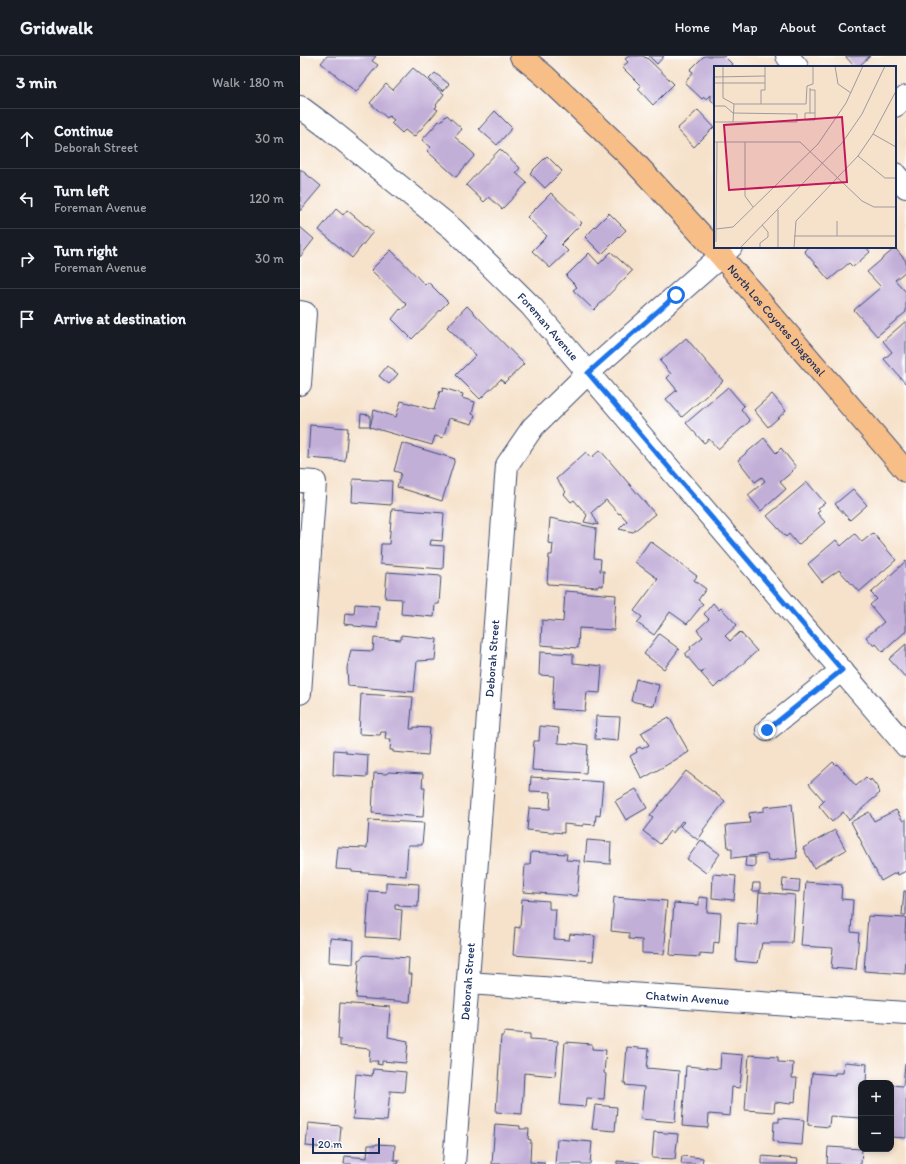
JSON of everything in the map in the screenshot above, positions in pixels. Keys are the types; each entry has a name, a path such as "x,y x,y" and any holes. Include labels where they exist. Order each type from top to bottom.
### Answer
{"main road":[{"name":"North Los Coyotes Diagonal","path":"521,56 545,76 628,154 714,239"},
{"name":"North Los Coyotes Diagonal","path":"726,251 906,471"}],"street":[{"path":"787,56 796,66"},
{"path":"896,105 906,96"},
{"name":"Foreman Avenue","path":"300,107 453,229 531,306 906,746"},
{"path":"896,175 906,187"},
{"name":"Deborah Street","path":"454,1164 507,465 533,428 588,373 726,251"},
{"path":"300,312 305,312 300,384"},
{"path":"300,481 315,482 300,693"},
{"path":"767,730 842,670"},
{"name":"Chatwin Avenue","path":"468,983 906,1013"}],"building":[{"path":"327,56 376,56 372,61 378,65 356,92 321,63"},
{"path":"629,56 646,57 674,84 653,105 638,89 641,86 622,67 628,62 625,59"},
{"path":"649,56 664,56 657,64"},
{"path":"704,56 724,56 732,64 730,66 714,66 714,103 711,100 711,95 707,99 704,97 702,99 685,83 693,72 690,70"},
{"path":"845,56 870,56 859,66 854,66"},
{"path":"413,68 444,94 436,105 437,106 435,108 438,110 414,137 405,130 402,133 391,123 394,120 389,116 387,118 370,103 386,84 393,90"},
{"path":"435,73 449,84 443,91 429,79"},
{"path":"698,110 714,127 694,147 677,129"},
{"path":"495,111 512,128 497,145 479,129"},
{"path":"447,115 462,129 455,137 475,155 456,177 427,151 431,147 422,140 439,121 440,122"},
{"path":"500,149 520,168 516,173 527,183 502,209 489,197 484,202 466,185"},
{"path":"547,156 562,171 545,188 530,173"},
{"path":"300,169 321,186 300,211"},
{"path":"551,193 582,223 561,244 568,251 550,268 532,251 547,236 527,217"},
{"path":"336,209 343,215 347,210 373,232 352,258 319,230"},
{"path":"609,213 626,230 602,254 585,237"},
{"path":"300,227 314,239 300,257"},
{"path":"807,248 867,248 870,252 853,267 849,263 829,280 804,251"},
{"path":"895,248 906,261 906,271 895,280 906,292 906,312 877,336 854,310 881,287 867,272"},
{"path":"391,250 425,285 428,282 448,302 412,339 392,319 400,309 401,310 407,305 371,270"},
{"path":"611,252 632,271 594,310 573,290 577,287 566,276 589,253 599,264"},
{"path":"467,306 524,364 504,383 501,379 480,399 456,375 476,355 447,327"},
{"path":"906,321 906,384 884,359 892,352 883,341"},
{"path":"686,338 723,381 682,417 666,399 677,390 667,378 671,374 660,361"},
{"path":"387,366 398,374 389,384 379,376"},
{"path":"728,387 744,406 741,409 750,421 718,449 709,439 704,443 686,423"},
{"path":"443,388 463,394 462,398 475,402 472,414 475,415 472,424 449,418 443,438 435,436 432,445 370,427 374,410 396,417 401,401 434,410 440,391 442,392"},
{"path":"772,394 786,411 768,427 754,410"},
{"path":"361,414 370,415 370,426 360,426"},
{"path":"310,425 348,428 345,461 308,458"},
{"path":"764,438 776,453 781,448 796,467 780,482 786,489 761,511 748,495 765,481 762,477 755,482 738,460"},
{"path":"402,443 455,459 442,501 397,487 401,473 394,471"},
{"path":"600,450 655,514 633,532 619,529 627,521 606,500 592,512 598,525 584,522 587,515 574,500 571,502 564,494 566,492 556,479 586,452 591,458"},
{"path":"353,479 392,481 391,505 352,502"},
{"path":"807,482 825,503 818,508 820,511 817,513 825,522 798,545 789,534 786,537 767,516"},
{"path":"853,489 867,505 850,520 835,504"},
{"path":"392,509 444,513 442,541 431,540 430,545 444,546 443,569 380,564 381,544 389,544"},
{"path":"550,518 596,528 594,558 601,559 600,571 604,571 603,586 547,584 549,555 552,555 553,544 548,543"},
{"path":"873,533 896,560 859,592 839,570 822,582 808,564 836,540 841,546 855,534 862,542"},
{"path":"650,541 697,576 694,580 706,589 698,600 703,604 687,624 670,612 654,635 637,623 642,617 634,611 658,579 635,562"},
{"path":"906,561 906,633 905,632 883,652 876,644 874,646 866,637 884,622 870,605 877,599 871,593"},
{"path":"387,572 441,576 439,604 435,604 434,617 401,614 402,599 385,598"},
{"path":"565,591 616,595 614,630 579,628 578,648 541,645 542,620 563,622"},
{"path":"713,603 719,610 721,608 737,625 725,636 730,641 740,632 757,651 714,688 685,654 691,649 690,647 703,637 697,630 709,619 704,614"},
{"path":"355,604 379,606 377,628 344,624 345,613 354,614"},
{"path":"659,634 679,649 664,669 644,654"},
{"path":"401,635 437,639 435,660 417,661 414,692 348,686 347,668 351,650 373,651 374,638 401,640"},
{"path":"906,644 906,678 889,659"},
{"path":"540,652 573,654 573,663 602,666 600,693 587,692 585,711 552,709 554,676 539,675"},
{"path":"636,679 659,685 654,706 631,701"},
{"path":"361,694 413,697 410,729 414,729 414,727 430,728 428,755 393,752 393,750 390,750 391,739 385,739 386,732 381,732 380,735 359,734"},
{"path":"596,716 620,717 618,741 595,739"},
{"path":"669,717 689,752 642,779 630,756 637,752 636,749 640,747 642,749 649,745 641,733"},
{"path":"540,726 559,728 558,743 588,745 586,773 532,770 534,741 539,741"},
{"path":"334,750 346,751 346,753 368,755 367,777 333,775"},
{"path":"833,762 836,765 837,764 856,786 866,777 870,781 871,779 880,793 849,820 843,812 832,822 819,806 824,801 809,784"},
{"path":"686,771 725,801 703,830 704,831 698,840 680,826 684,822 682,821 673,833 670,831 660,844 643,831 653,818 650,816"},
{"path":"389,772 423,774 422,788 425,788 423,817 372,813 374,773 386,774"},
{"path":"531,777 603,782 600,816 596,815 595,825 583,824 583,826 564,824 564,833 527,830 529,808 550,809 551,792 530,791"},
{"path":"636,789 647,808 626,820 615,801"},
{"path":"792,804 797,858 768,861 767,854 732,858 732,848 728,848 726,825 750,823 749,813 764,811 764,807"},
{"path":"896,810 903,821 906,819 906,871 898,875 897,872 881,881 851,822 869,812 874,821"},
{"path":"369,820 424,823 422,845 408,845 406,876 352,872 352,870 336,869 338,847 367,848"},
{"path":"835,830 846,850 814,868 803,848"},
{"path":"587,840 611,842 610,864 585,862"},
{"path":"701,840 720,854 706,873 687,859"},
{"path":"531,852 567,854 566,860 580,861 577,896 523,892 525,865 530,865"},
{"path":"746,857 755,857 755,867 745,866"},
{"path":"713,874 736,876 734,900 712,898"},
{"path":"783,879 800,880 799,892 782,890"},
{"path":"386,882 419,884 418,907 399,906 399,904 395,904 395,909 402,910 400,939 366,937 369,891 386,892"},
{"path":"806,882 842,885 841,899 853,900 851,932 859,933 856,970 831,968 833,948 801,946"},
{"path":"753,883 760,883 760,891 752,891"},
{"path":"904,891 906,891 906,915 902,915"},
{"path":"759,892 795,895 792,943 762,943 758,963 736,961 738,923 757,925"},
{"path":"614,897 667,901 664,932 666,932 664,954 642,953 642,940 629,939 629,933 611,931"},
{"path":"699,897 708,898 707,912 721,913 719,943 714,942 713,954 700,953 700,957 670,955 674,903 699,905"},
{"path":"522,899 549,901 549,909 556,909 554,939 569,940 570,934 595,936 593,961 513,955 515,927 520,928"},
{"path":"868,916 906,918 905,974 864,971"},
{"path":"330,938 354,940 353,964 329,962"},
{"path":"365,955 409,958 408,974 412,974 410,1002 356,998 359,960"},
{"path":"340,1003 390,1007 388,1037 408,1041 406,1063 382,1061 382,1065 377,1064 378,1061 369,1061 370,1049 340,1046 340,1039 338,1039"},
{"path":"504,1032 530,1034 530,1039 558,1041 555,1076 524,1073 522,1114 496,1112 501,1036 503,1036"},
{"path":"565,1042 592,1044 592,1049 606,1050 604,1099 587,1098 586,1107 560,1105"},
{"path":"627,1047 649,1049 647,1068 679,1071 675,1122 641,1119 644,1087 625,1085 626,1083 624,1083"},
{"path":"721,1053 743,1055 740,1088 732,1087 730,1116 709,1114 708,1128 682,1126 686,1066 720,1069"},
{"path":"749,1055 778,1057 778,1062 793,1063 792,1078 797,1078 795,1102 791,1101 791,1104 775,1102 774,1112 745,1110"},
{"path":"844,1062 867,1064 866,1080 858,1080 858,1118 830,1116 829,1127 808,1125 812,1073 835,1075 835,1073 843,1073"},
{"path":"906,1064 906,1138 894,1137 894,1085 903,1086"},
{"path":"373,1069 406,1072 404,1092 390,1091 387,1121 353,1119 356,1074 372,1076"},
{"path":"595,1105 617,1107 615,1131 592,1129"},
{"path":"779,1118 804,1120 802,1145 777,1143 777,1141 773,1140 774,1122 779,1122"},
{"path":"308,1123 341,1126 339,1149 306,1146"},
{"path":"495,1124 520,1126 520,1129 529,1129 528,1139 531,1140 530,1162 545,1163 492,1164"},
{"path":"654,1132 678,1134 675,1159 652,1158"},
{"path":"557,1139 592,1142 590,1164 555,1164"},
{"path":"368,1145 395,1145 394,1160 399,1160 398,1164 344,1164 345,1156 367,1158"},
{"path":"828,1147 858,1149 858,1152 862,1152 861,1164 827,1164"},
{"path":"682,1156 703,1158 702,1164 681,1164"},
{"path":"762,1156 798,1159 797,1164 762,1164"},
{"path":"617,1161 640,1163 640,1164 617,1164"}],"route":[{"path":"676,295 588,373 842,670 767,730"}]}
